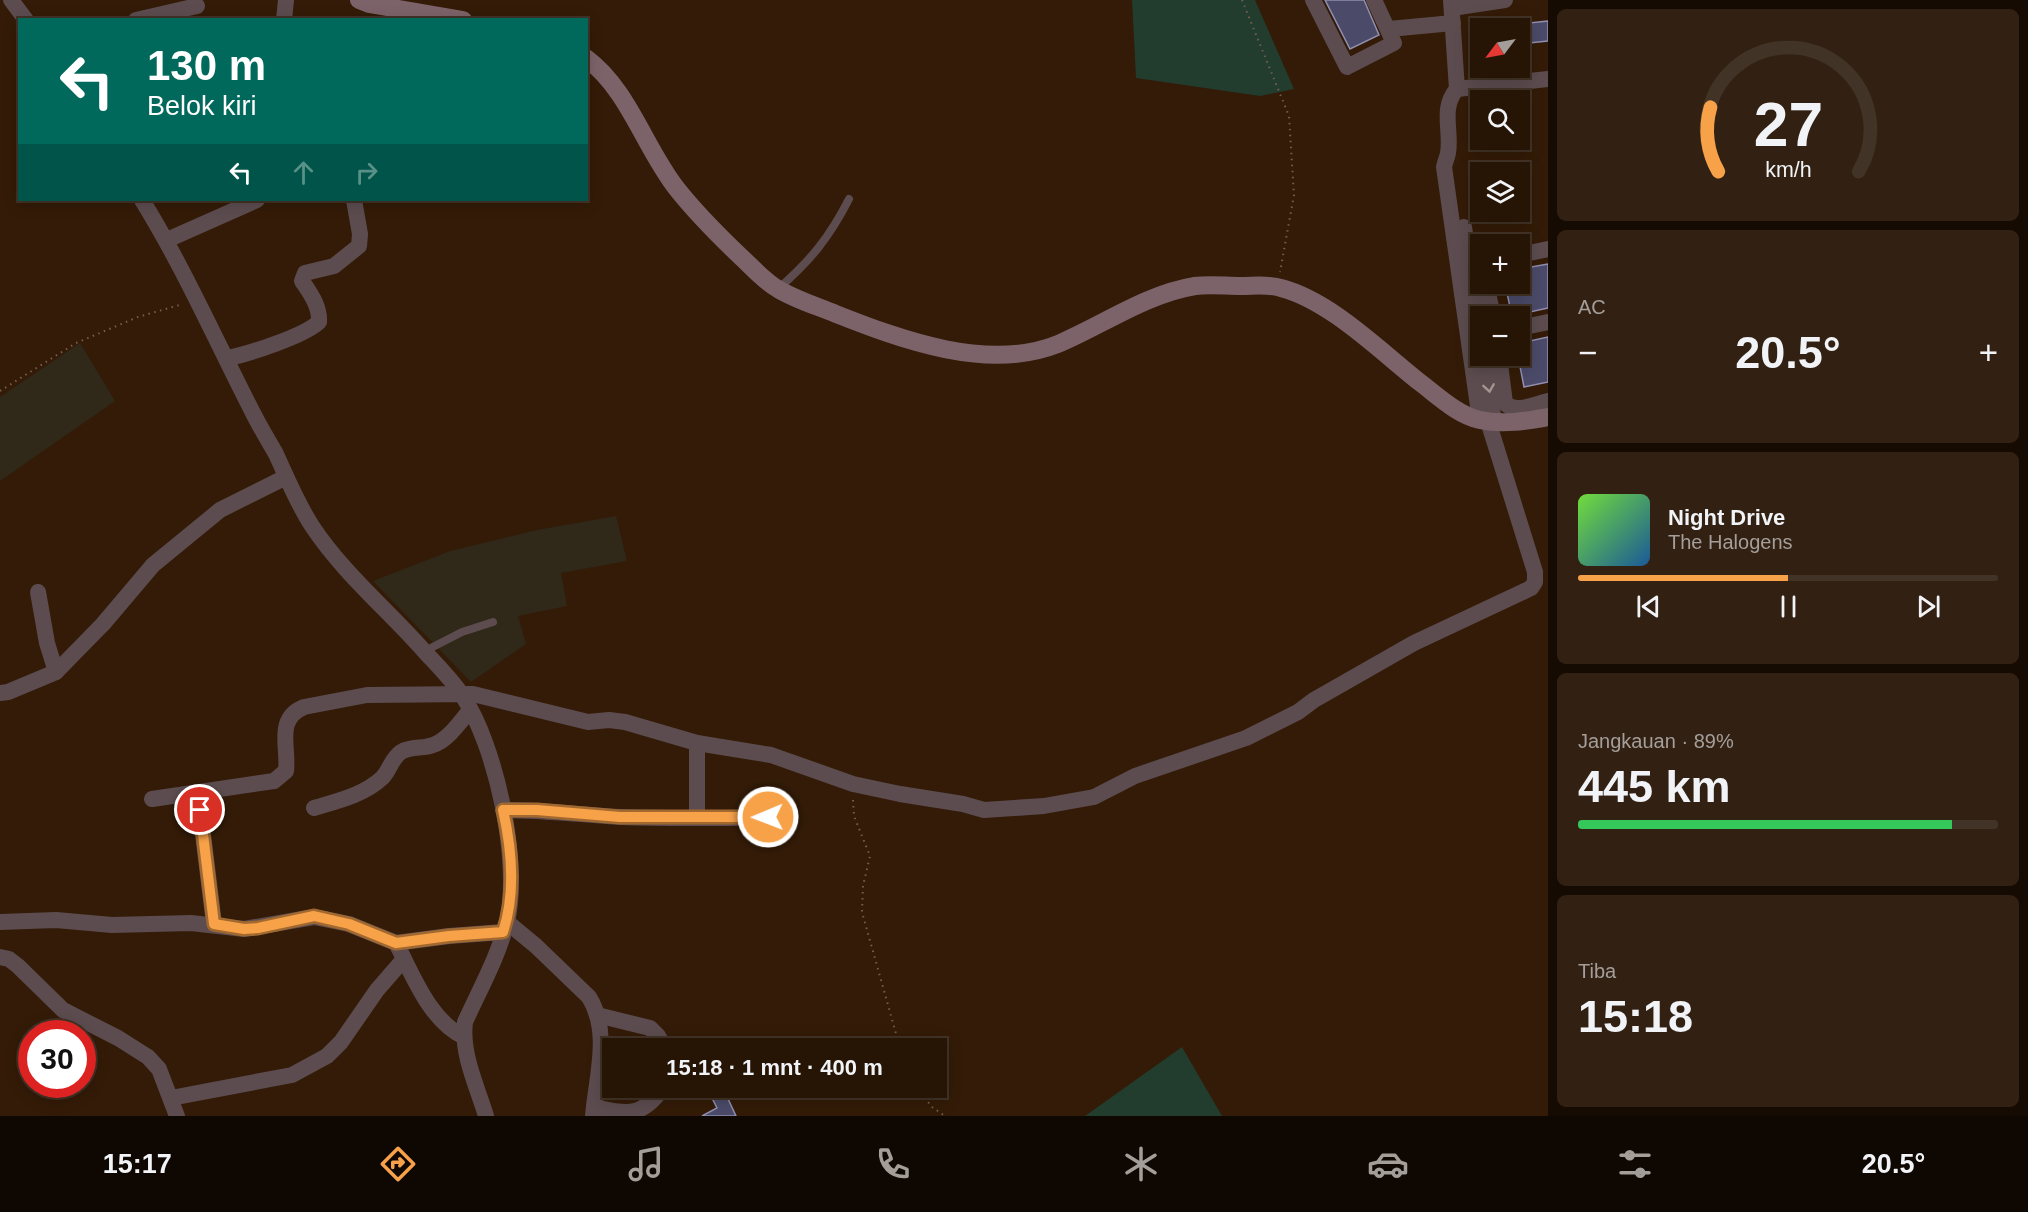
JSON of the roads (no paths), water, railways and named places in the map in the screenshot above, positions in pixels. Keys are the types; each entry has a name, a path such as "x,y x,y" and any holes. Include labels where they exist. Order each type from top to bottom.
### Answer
{"street":[{"path":"11,0 24,18"},
{"path":"284,18 286,0"},
{"path":"359,0 369,4 451,18"},
{"path":"1313,0 1347,67 1394,43 1374,0"},
{"path":"1389,29 1452,10 1506,0"},
{"path":"145,18 197,6"},
{"path":"1452,10 1457,89"},
{"path":"588,60 599,68 616,88 652,152 676,188 717,234 762,277 778,289 886,334 927,345 998,354 1032,353 1058,344 1155,298 1196,286 1278,287 1304,296 1332,312 1437,396 1466,415 1487,421 1505,422 1548,417"},
{"path":"152,799 274,782 286,771 285,738 290,716 294,711 367,695 473,694 588,722 609,720 625,722 697,743 771,755 853,784 984,810 1044,806 1094,797 1121,781 1225,745 1298,712 1314,700 1414,643 1531,588 1535,582 1535,572 1487,421 1444,167 1448,141 1448,104 1450,97 1457,89 1548,79"},
{"path":"1448,141 1476,306"},
{"path":"143,201 167,240 311,525 331,552 425,651 462,695 483,736 503,810 512,869 512,887 505,927 488,975 465,1022 466,1052 486,1116"},
{"path":"167,240 255,201"},
{"path":"227,358 251,352 301,333 313,328 319,322 316,304 302,276 305,273 334,266 359,246 360,234 354,201"},
{"path":"1530,253 1548,249"},
{"path":"1530,326 1548,322"},
{"path":"1484,366 1487,421"},
{"path":"1499,366 1505,403 1509,408 1548,400"},
{"path":"0,693 8,692 56,672 103,624 153,565 220,510 286,477"},
{"path":"38,592 47,643 56,672"},
{"path":"314,808 357,794 377,782 384,776 391,762 402,752 442,741 470,710"},
{"path":"697,743 698,818"},
{"path":"200,810 214,924"},
{"path":"503,810 537,810 620,817 791,817"},
{"path":"0,922 56,920 111,925 214,924 244,929 314,916 349,924 396,943 505,927 536,946 589,997 597,1015 601,1043 594,1111 634,1116 644,1113 657,1098"},
{"path":"396,943 433,1010 457,1034 464,1037"},
{"path":"0,957 9,959 18,966 63,1010 118,1038 148,1057 159,1069 177,1116"},
{"path":"171,1098 292,1075 327,1056 341,1042 377,990 404,959"},
{"path":"597,1015 650,1028 659,1038"}],"lane":[{"path":"778,289 820,248 849,199"},
{"path":"425,651 462,632 493,622"}]}
